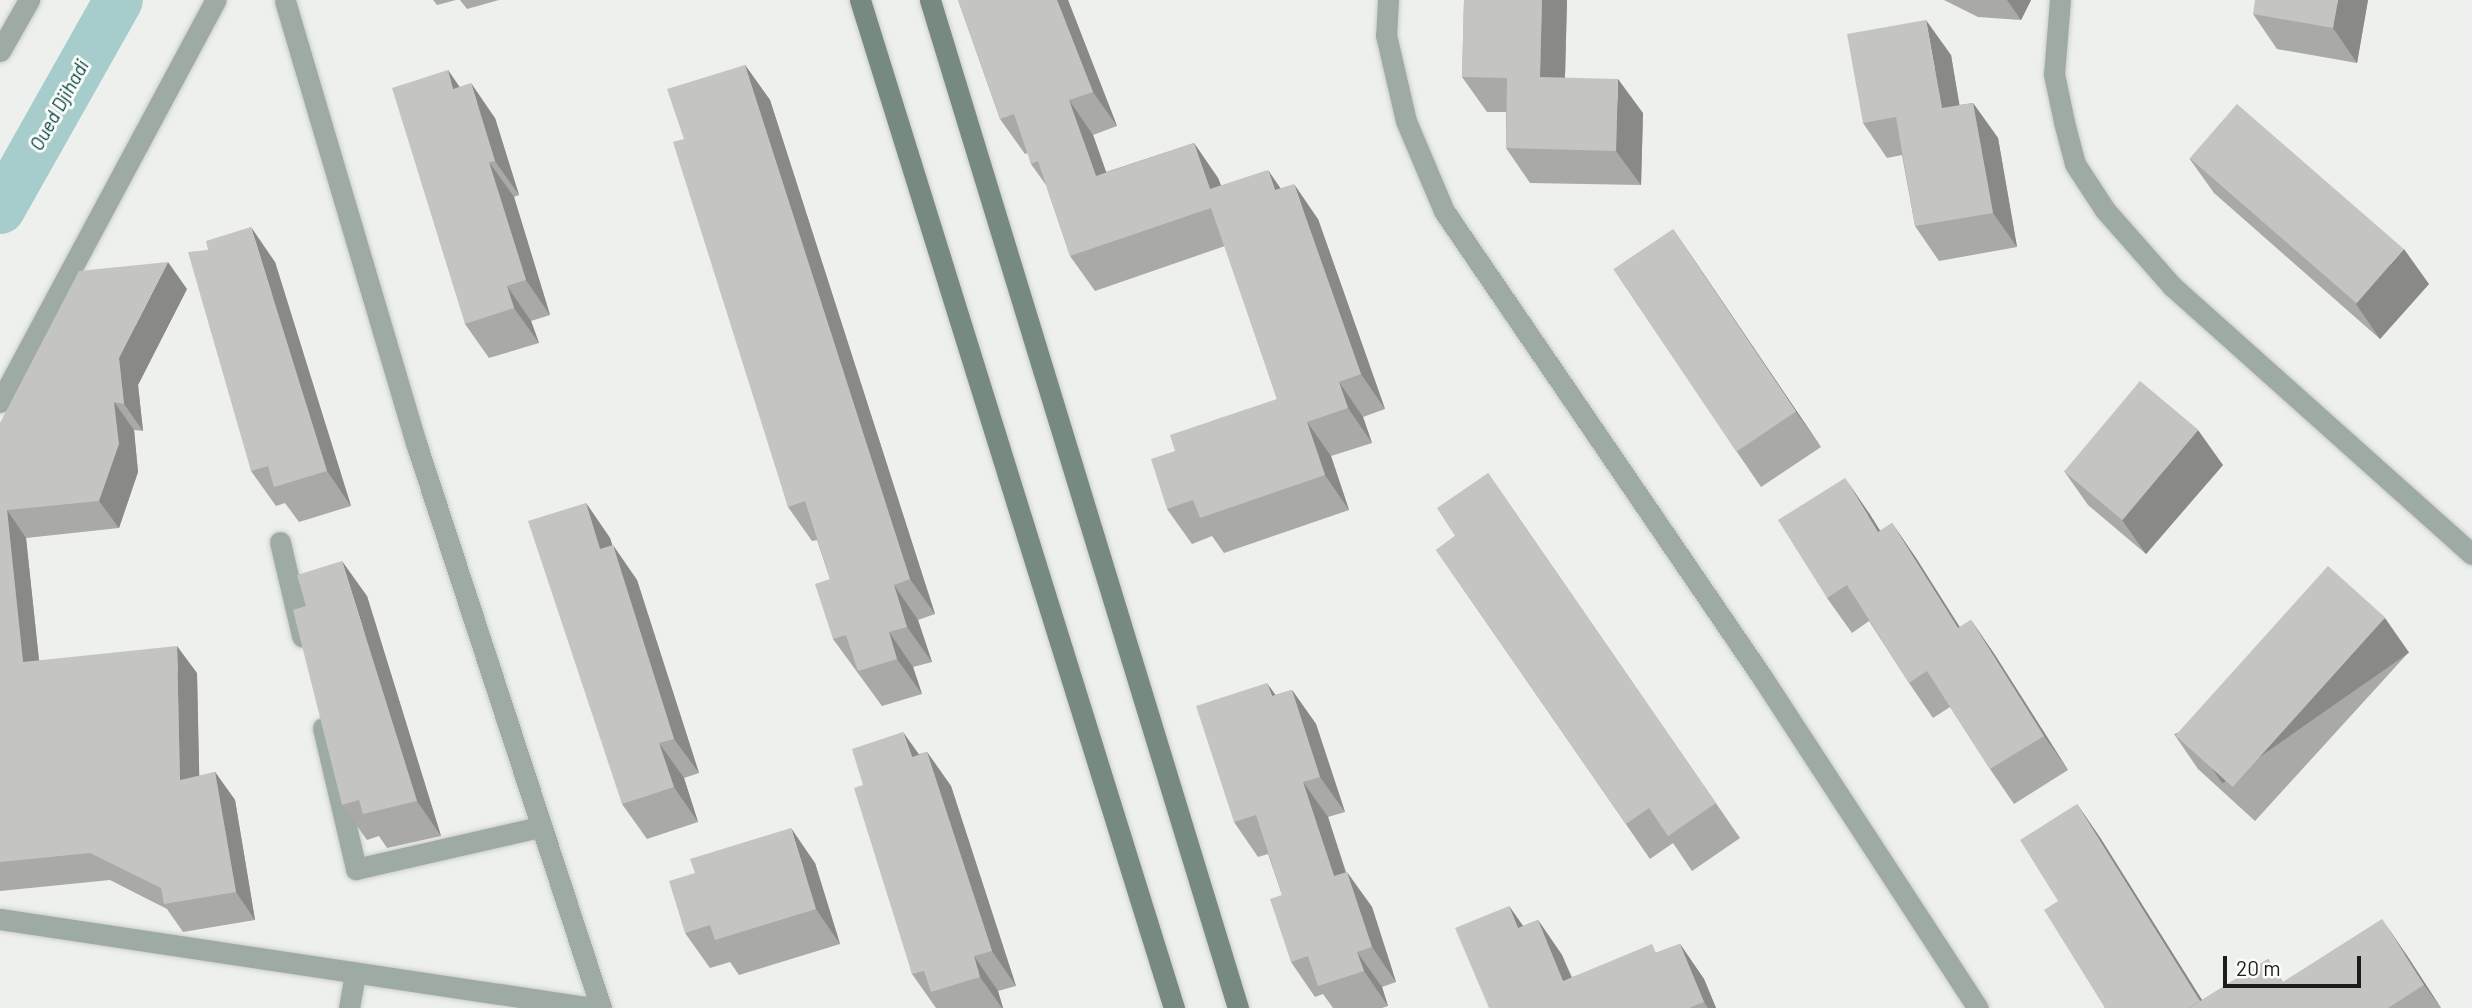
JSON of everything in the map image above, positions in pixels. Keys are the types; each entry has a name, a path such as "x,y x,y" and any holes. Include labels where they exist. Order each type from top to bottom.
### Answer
{"main road":[{"path":"860,0 1174,1008"},
{"path":"930,0 1238,1008"}],"street":[{"path":"0,51 29,0"},
{"path":"0,402 216,0"},
{"path":"1388,0 1386,35 1406,121 1444,211 1762,677 1978,1008"},
{"path":"2060,0 2054,74 2064,122 2075,164 2105,210 2172,286 2472,554"},
{"path":"285,1 416,443 601,1008"},
{"path":"280,542 309,665"},
{"path":"318,706 356,869 540,827"},
{"path":"0,919 593,1008"},
{"path":"349,1008 355,972"}],"building":[{"path":"958,0 1057,0 1093,92 1069,100 1096,176 1194,143 1210,189 1268,170 1275,190 1294,184 1361,374 1339,382 1348,408 1307,422 1325,475 1200,518 1193,500 1167,509 1151,459 1175,451 1170,435 1277,399 1211,208 1070,256 1038,161 1031,164 1014,114 1000,119"},
{"path":"1464,0 1542,0 1540,77 1618,79 1616,151 1506,148 1507,78 1462,77"},
{"path":"2255,0 2338,0 2333,28 2253,14"},
{"path":"1926,20 1942,108 1973,103 1993,213 1915,226 1896,117 1863,123 1847,34"},
{"path":"745,65 910,579 894,585 907,627 889,632 897,659 858,671 846,635 833,639 815,584 830,579 805,501 788,507 673,142 684,139 667,89"},
{"path":"448,70 453,89 471,83 495,161 489,162 526,280 507,286 514,308 465,324 392,88"},
{"path":"2237,104 2404,249 2357,303 2190,158"},
{"path":"251,227 327,471 274,487 268,466 251,471 188,252 208,250 206,241"},
{"path":"1673,229 1796,411 1736,452 1613,269"},
{"path":"168,262 119,358 124,404 114,402 119,444 99,501 7,510 23,662 177,646 180,780 215,772 236,892 164,904 161,888 90,853 0,862 0,423 79,271"},
{"path":"2140,381 2198,430 2122,520 2064,471"},
{"path":"1488,473 1716,803 1668,836 1649,808 1626,824 1436,550 1455,536 1437,508"},
{"path":"1845,478 1878,532 1892,523 1958,628 1971,620 2044,736 1990,769 1927,671 1909,683 1847,585 1827,598 1778,520"},
{"path":"586,503 600,549 613,545 674,739 659,743 674,787 622,804 528,521"},
{"path":"342,561 417,801 363,814 359,800 342,805 293,610 306,606 297,575"},
{"path":"2328,566 2385,618 2233,787 2175,735"},
{"path":"1267,683 1272,696 1292,690 1320,777 1303,782 1334,876 1347,872 1372,947 1357,952 1364,971 1318,986 1308,956 1291,962 1270,899 1282,895 1256,815 1234,822 1196,706"},
{"path":"903,732 912,757 927,752 992,951 974,956 980,977 931,992 924,971 912,974 854,788 863,785 852,749"},
{"path":"2077,804 2200,1001 2188,1008 2105,1008 2044,910 2058,901 2020,840"},
{"path":"791,828 816,909 715,940 710,925 685,933 669,881 695,873 690,859"},
{"path":"1509,906 1518,928 1538,920 1563,981 1652,944 1656,953 1680,944 1704,1002 1689,1008 1489,1008 1455,928"},
{"path":"2382,919 2424,985 2388,1008 2189,1008 2268,959 2283,982"}],"waterway":[{"name":"Oued Djihadi","path":"0,209 118,0"}]}
